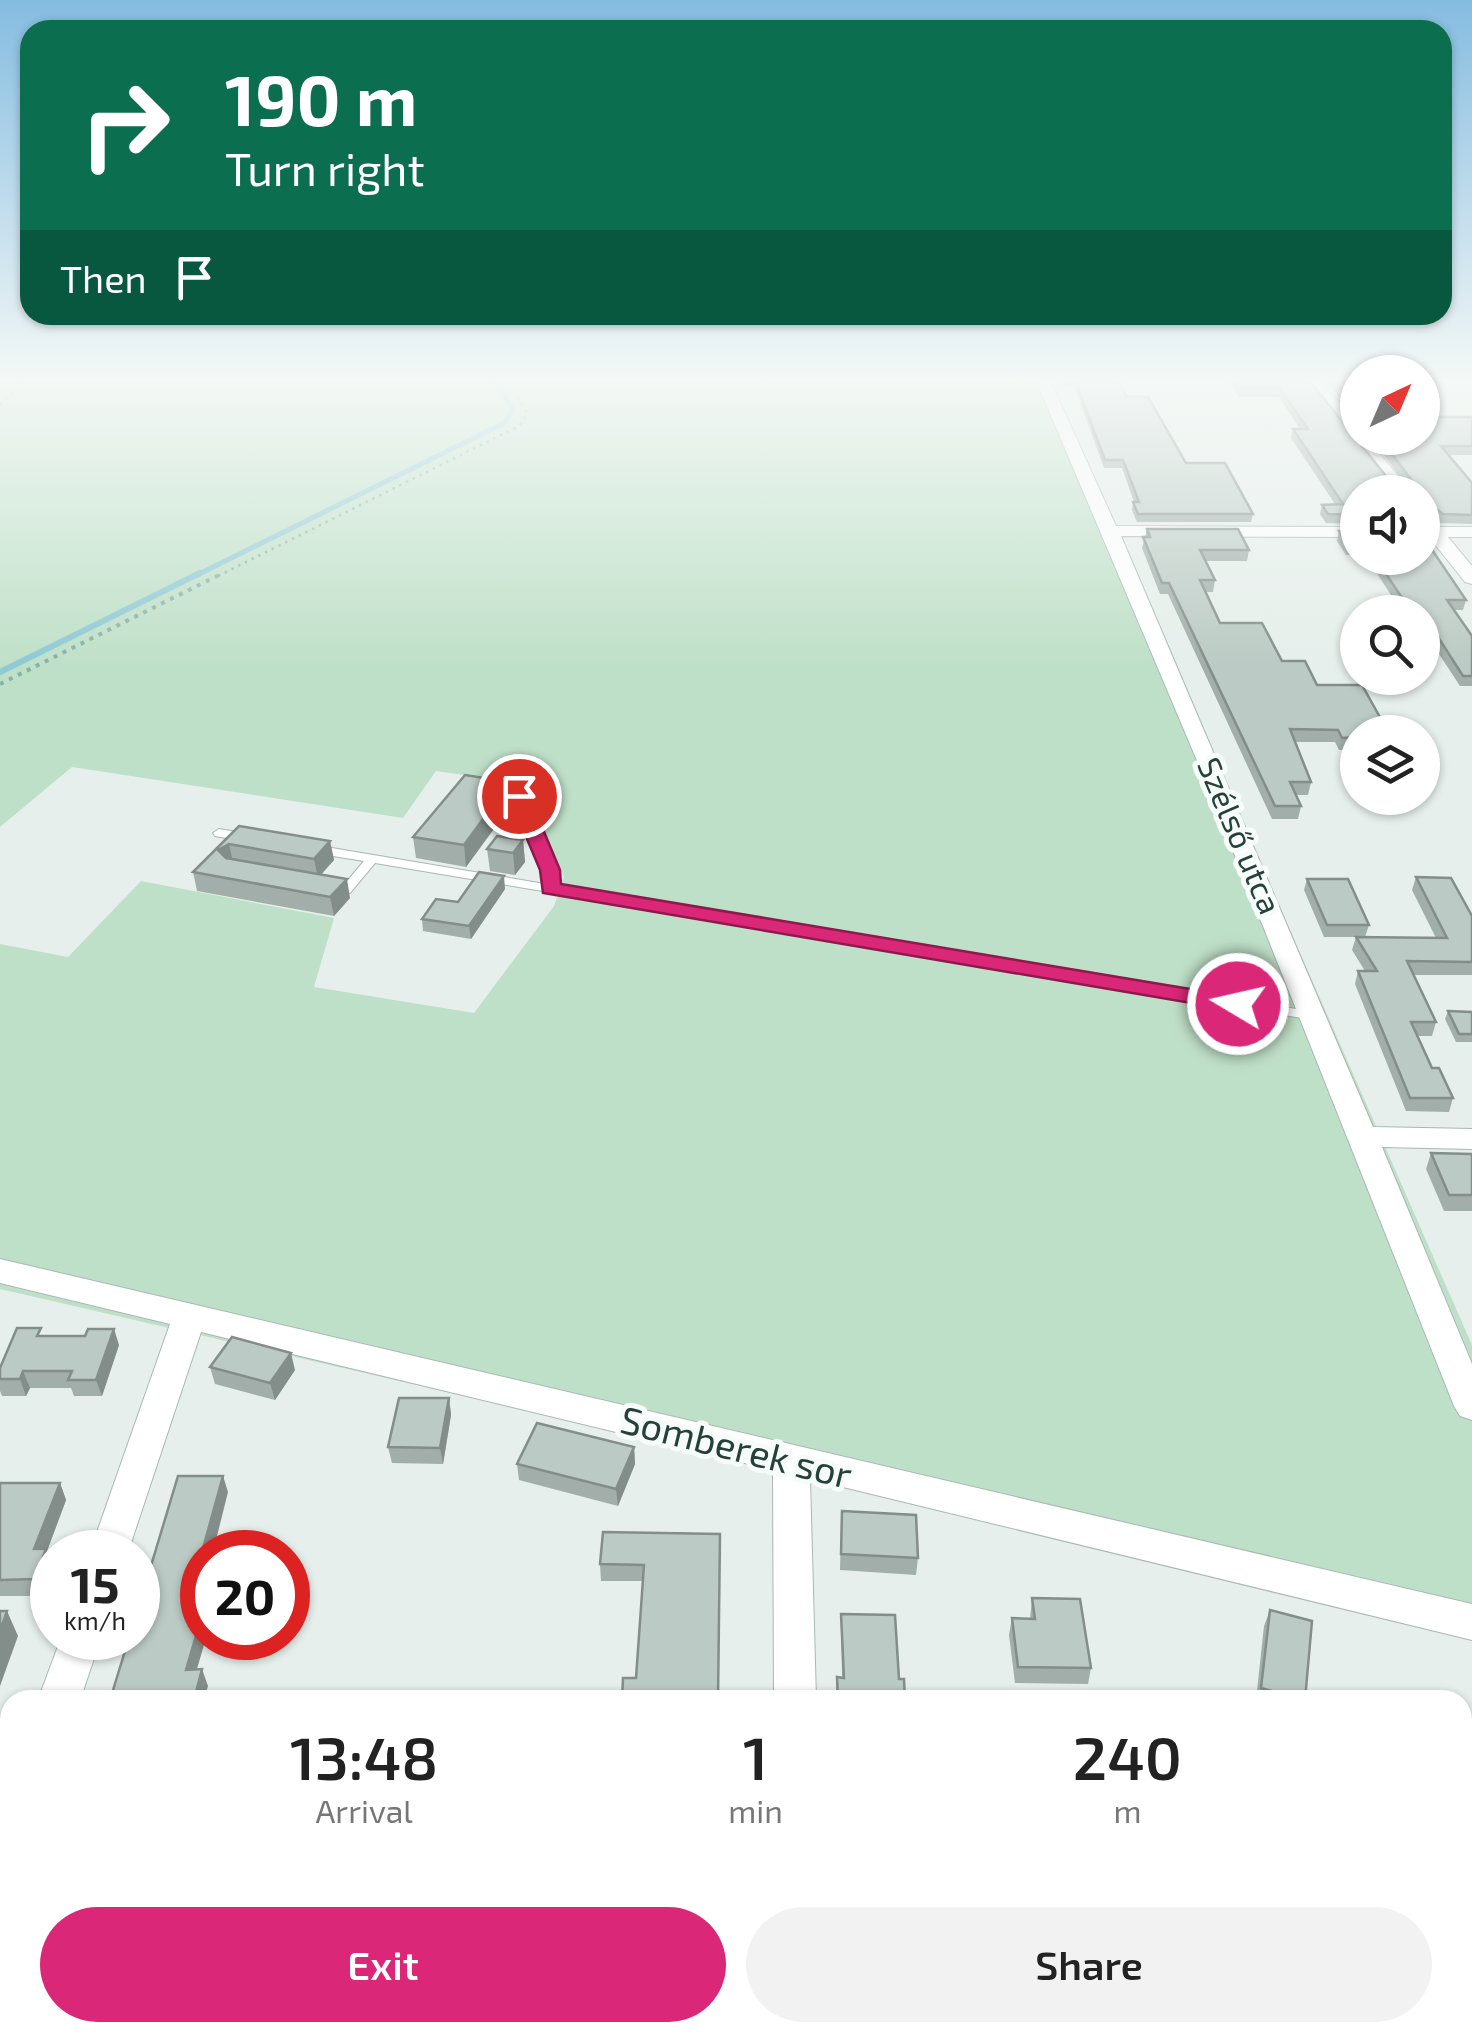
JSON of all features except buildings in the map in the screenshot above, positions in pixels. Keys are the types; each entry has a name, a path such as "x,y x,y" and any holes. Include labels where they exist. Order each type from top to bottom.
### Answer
{"street":[{"name":"Szélső utca","path":"1087,475 1314,1016 1472,1406"},
{"path":"1112,531 1340,532"},
{"path":"1440,532 1472,532"},
{"path":"1440,544 1472,578"},
{"path":"1361,1137 1472,1139"},
{"name":"Somberek sor","path":"0,1271 1472,1622"},
{"path":"117,1530 190,1314"},
{"path":"792,1462 795,1690"},
{"path":"62,1690 73,1660"}],"lane":[{"path":"519,796 550,870 551,888"},
{"path":"219,832 257,839"},
{"path":"296,846 1314,1016"},
{"path":"308,883 346,890 372,858"}],"path":[{"path":"0,684 420,475"}],"green space":[{"path":"0,475 1091,475 1472,1345 1472,1639 1138,1551 0,1289 0,944 68,957 141,881 334,918 314,987 474,1013 554,906 564,877 525,784 436,771 403,818 72,767 0,827"}],"waterway":[{"path":"195,576 398,475"},
{"path":"0,672 200,573"}],"route":[{"path":"519,796 550,870 551,888 1238,1004"}]}
